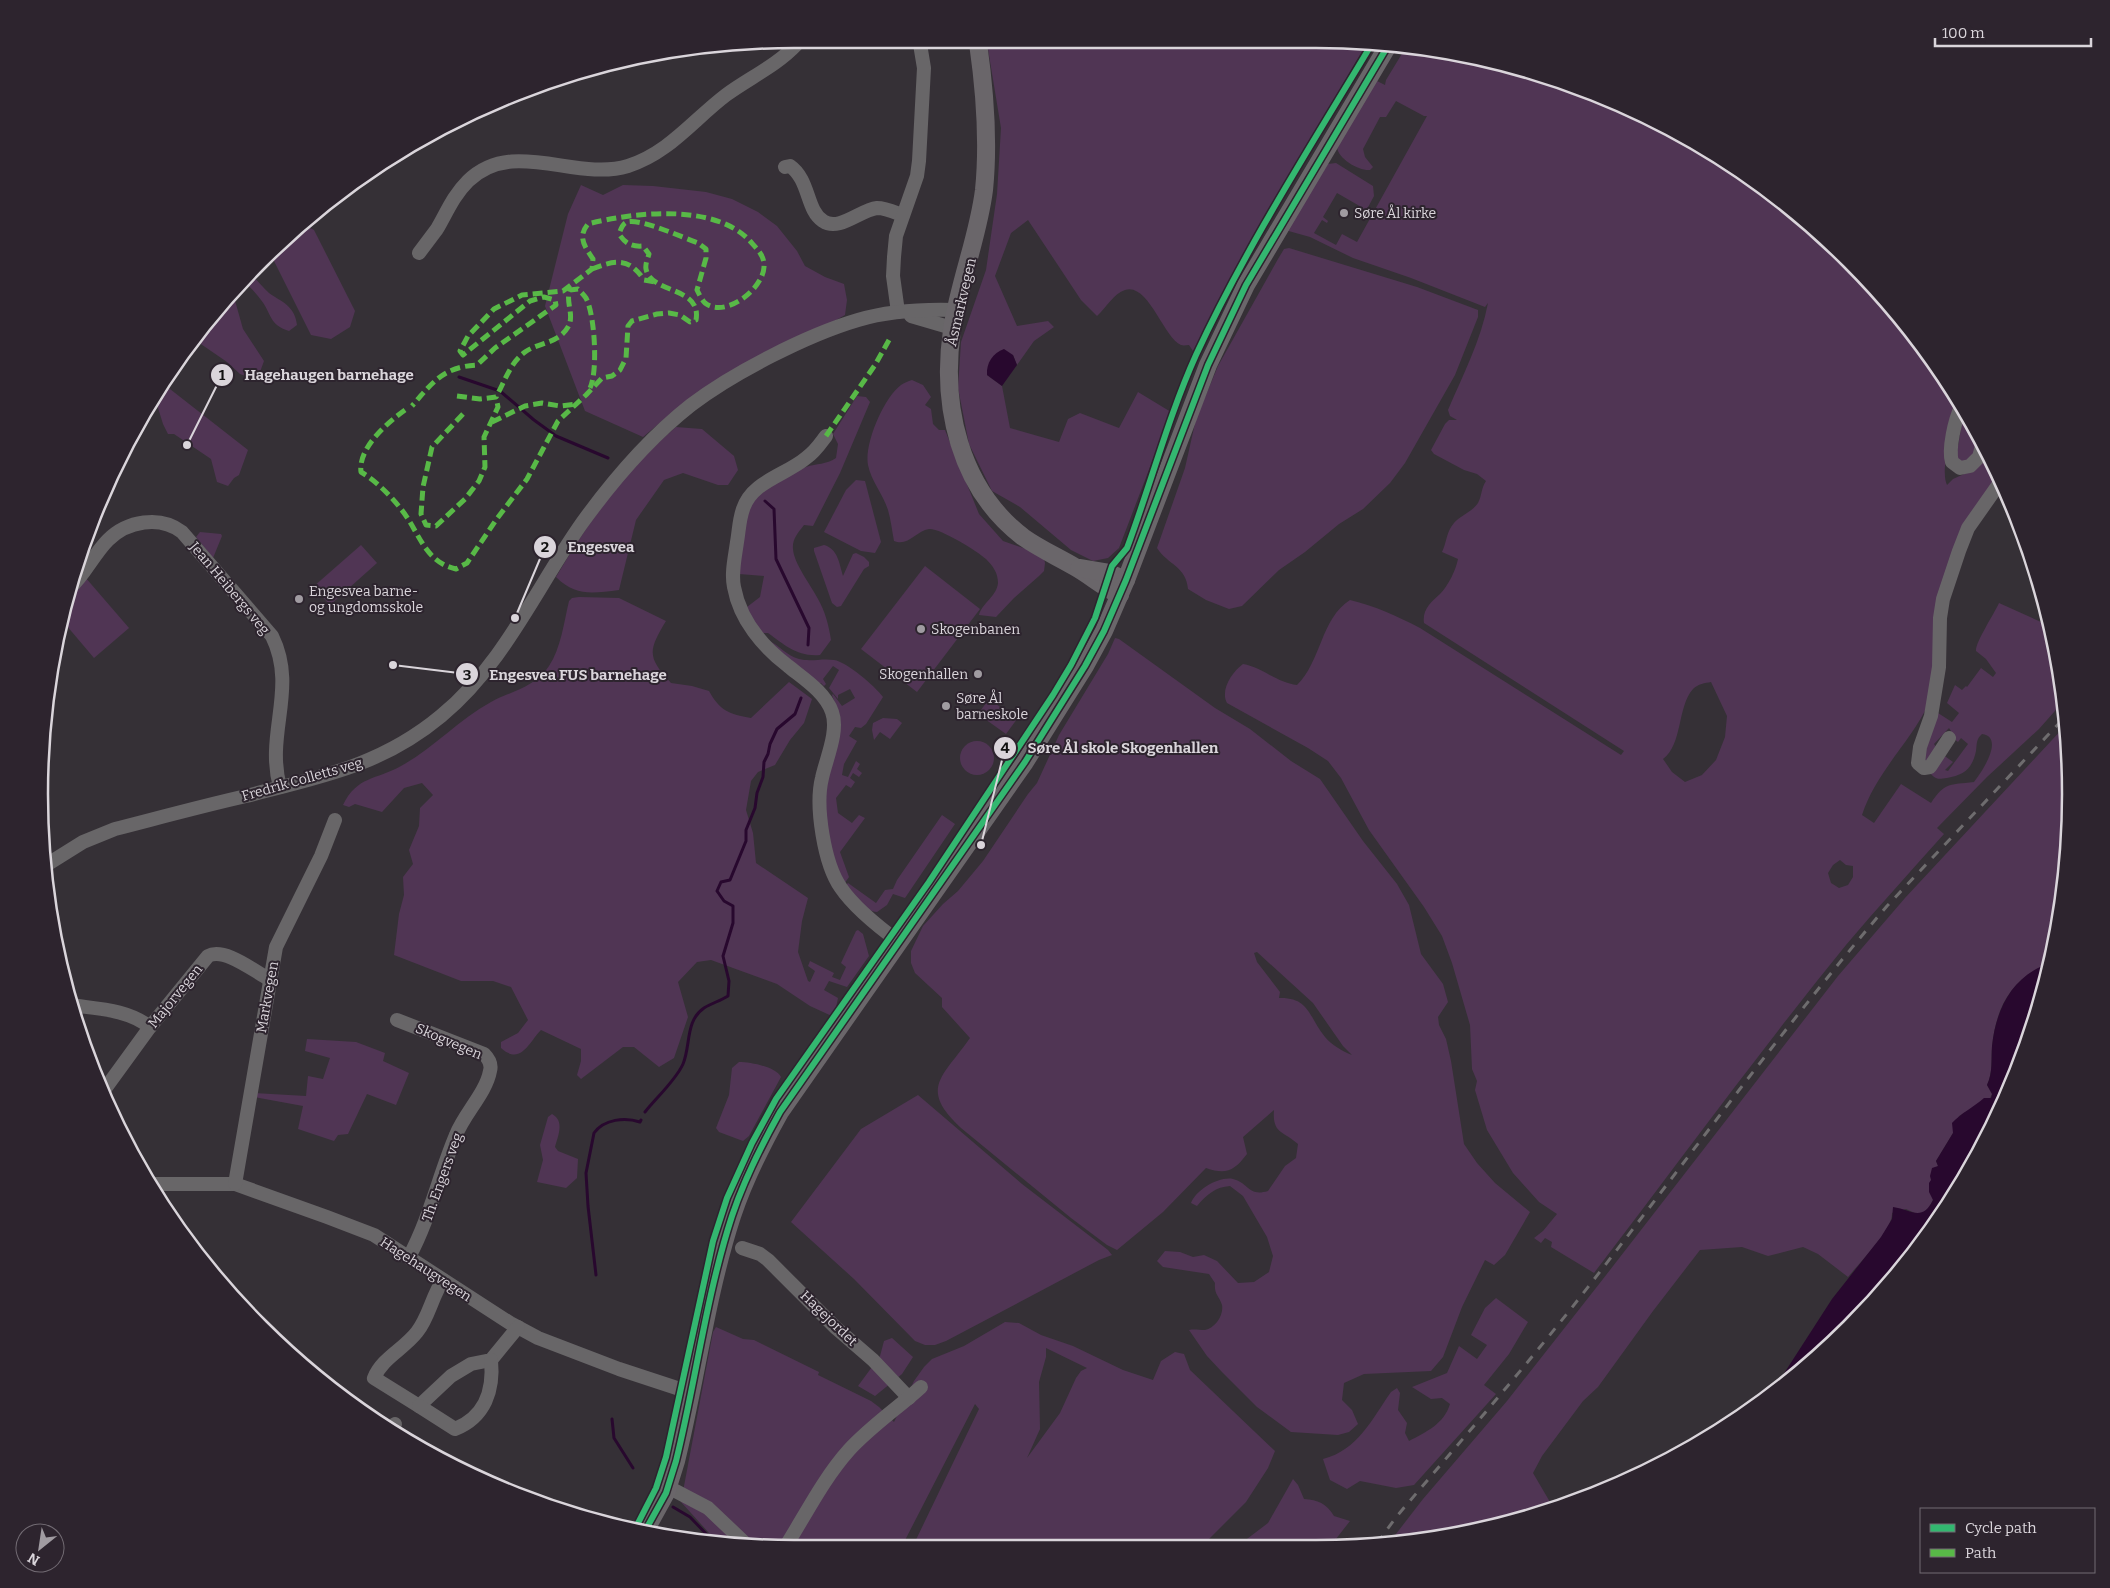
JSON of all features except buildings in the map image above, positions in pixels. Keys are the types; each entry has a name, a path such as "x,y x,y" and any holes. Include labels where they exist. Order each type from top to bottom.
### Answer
{"main road":[{"name":"Åsmarkvegen","path":"979,48 984,80 987,138 984,190 975,238 952,328 947,368 950,404 955,431 975,479 998,513 1016,531 1041,549 1077,568 1109,573 1123,588"},
{"path":"648,1526 668,1487 676,1462 722,1250 733,1214 753,1163 780,1112 1025,762 1063,703 1104,631 1123,588 1208,365 1246,286 1385,51"}],"street":[{"path":"419,253 437,228 459,191 480,171 506,161 520,160 597,169 626,166 647,158 667,147 725,96 769,68 791,48"},
{"path":"898,312 893,276 894,257 896,236 917,176 919,161 924,68 921,48"},
{"path":"785,167 790,166 797,171 821,221 829,224 838,224 862,212 878,208 902,215"},
{"name":"Fredrik Colletts veg","path":"51,862 83,842 115,829 347,770 363,764 414,736 441,716 482,675 540,590 582,523 608,488 641,450 692,404 735,377 804,341 860,319 898,312 956,310"},
{"name":"Fredrik Colletts veg","path":"898,312 952,328"},
{"path":"1959,416 1951,450 1952,462 1960,468 1970,466 1979,457 1980,453"},
{"path":"826,436 817,449 805,459 764,483 747,500 740,520 733,587 749,624 760,641 770,652 824,697 832,711 834,728 819,796 828,859 834,876 849,898 899,942"},
{"path":"1949,738 1930,767 1924,768 1918,763 1920,747 1931,716 1939,668 1940,618 1943,598 1968,528 1996,487"},
{"name":"Jean Heibergs veg","path":"80,577 106,541 127,527 149,522 170,525 182,532 272,636 279,650 283,674 283,691 275,768 280,787"},
{"name":"Markvegen","path":"235,1184 276,947 327,841 335,820"},
{"name":"Majorvegen","path":"107,1086 150,1027 202,963 214,953 227,955 270,979"},
{"path":"79,1006 116,1011 136,1016 150,1027"},
{"name":"Skogvegen","path":"397,1020 484,1054 489,1059 490,1072"},
{"name":"Th. Engers veg","path":"410,1257 427,1216 456,1134 490,1072"},
{"name":"Hagehaugvegen","path":"158,1184 235,1184 290,1202 369,1233 410,1257 518,1328 568,1350 692,1393"},
{"name":"Hagejordet","path":"742,1248 760,1254 768,1260 910,1398"},
{"path":"443,1280 437,1288 418,1331 384,1363 374,1378 455,1429 477,1416 488,1396 492,1380 491,1360"},
{"path":"419,1406 451,1376 472,1364 491,1360 518,1328"},
{"path":"790,1540 848,1451 921,1387"},
{"path":"668,1487 708,1508 740,1538"}],"shaded area":[{"path":"988,48 1363,49 1241,258 1193,351 1189,345 1181,345 1175,340 1148,302 1141,294 1133,290 1125,290 1117,294 1097,316 1081,300 1028,220 1011,233 995,276 1017,326 1048,321 1054,327 1034,341 1017,365 1013,355 987,375 1002,386 1010,428 1059,442 1068,419 1080,413 1119,428 1138,392 1171,412 1119,548 1108,558 1093,561 1071,550 1020,507 992,491 969,444 958,388 961,342 986,270 997,194 1001,128"},
{"path":"1402,53 1413,54 1462,62 1556,87 1602,104 1646,124 1731,173 1808,233 1844,266 1877,302 1937,379 1957,413 1946,457 1945,478 1947,485 1953,479 1973,470 1981,456 1995,483 1962,535 1929,703 1921,718 1884,771 1868,799 1862,815 1874,823 1901,784 1931,803 1944,788 1953,784 1974,782 1982,771 1990,755 1992,741 1989,737 1982,734 1978,740 1972,763 1962,773 1941,779 1936,778 1930,773 1942,754 1953,762 1945,770 1948,771 1968,744 1961,738 1958,742 1948,734 1951,731 1949,728 1934,744 1936,747 1933,762 1922,761 1938,713 1952,722 1959,713 1947,703 1955,685 1962,690 1967,687 1981,668 1993,677 1996,673 1986,659 1976,651 1976,647 1999,603 2042,622 2048,648 2057,708 2039,729 1987,777 1937,828 1944,834 1858,931 1814,985 1594,1273 1551,1247 1552,1242 1545,1238 1541,1243 1534,1238 1543,1231 1557,1214 1539,1202 1513,1173 1487,1130 1475,1090 1477,1081 1472,1069 1470,1025 1442,936 1424,907 1369,830 1341,778 1328,761 1227,703 1225,698 1228,682 1243,664 1257,668 1290,684 1297,685 1311,665 1333,618 1340,608 1350,600 1386,612 1420,628 1621,755 1624,751 1424,623 1426,610 1430,603 1446,587 1457,563 1458,559 1442,552 1449,530 1457,520 1473,509 1478,503 1486,481 1477,474 1464,470 1434,454 1431,450 1445,424 1449,420 1457,420 1450,416 1448,410 1476,344 1488,303 1485,307 1353,258 1310,237 1285,230 1328,164 1336,163 1373,186 1374,196 1365,213 1362,212 1361,214 1363,208 1337,193 1323,217 1328,221 1327,223 1322,220 1314,233 1336,245 1342,234 1357,242 1427,116 1396,101 1386,117 1380,117 1363,149 1365,157 1373,167 1370,170 1360,169 1345,160 1337,147 1375,80 1385,85 1386,80","holes":["1711,682 1727,716 1725,737 1716,760 1702,775 1685,782 1672,772 1663,759 1674,744 1684,705 1693,689","1840,860 1846,865 1853,866 1853,877 1848,885 1839,888 1831,883 1828,873 1833,865"]},
{"path":"581,185 603,195 623,185 653,186 706,192 732,199 758,212 777,226 797,251 805,266 825,277 844,284 847,300 845,315 674,411 643,437 585,411 545,306 568,214"},
{"path":"309,227 314,230 355,311 350,327 331,339 311,335 273,259"},
{"path":"1289,248 1417,287 1478,310 1478,317 1455,375 1405,463 1390,483 1363,509 1339,524 1305,552 1279,570 1242,606 1229,609 1206,600 1188,589 1184,575 1157,548 1185,468 1196,419 1218,366 1284,249"},
{"path":"255,278 269,293 291,309 297,325 289,331 278,326 265,305 248,286"},
{"path":"235,300 243,329 264,361 260,372 251,378 240,374 227,362 200,343"},
{"path":"1004,349 1013,355 1017,365 1002,386 987,375 987,371 991,359"},
{"path":"912,380 923,385 931,397 925,405 931,409 933,424 939,430 945,430 979,514 1003,541 1029,550 1044,559 1044,571 996,617 979,615 995,592 998,583 995,570 981,555 941,532 929,529 904,542 894,541 888,510 868,465 869,445 882,410 888,400 901,385"},
{"path":"168,387 248,450 239,475 228,486 217,482 211,459 174,434 168,434 157,405"},
{"path":"857,396 866,397 870,402 840,473 813,526 804,525 793,542 796,561 823,608 831,640 820,655 805,654 786,646 768,633 761,633 748,612 747,607 760,597 764,576 739,574 745,522 752,502 765,489 799,470 829,462 836,458 838,444 833,434"},
{"path":"1962,421 1977,449 1965,463 1956,458"},
{"path":"676,427 702,429 734,456 738,470 728,485 718,485 683,473 664,480 636,520 619,590 585,592 578,591 563,583 556,577 595,516 641,460"},
{"path":"856,480 865,481 881,542 875,553 861,551 824,532 846,490"},
{"path":"200,532 221,534 222,536 213,558 196,537"},
{"path":"361,545 377,563 330,605 313,587"},
{"path":"824,545 835,553 843,576 853,554 856,553 864,557 869,562 869,566 864,569 841,606 837,607 832,603 814,551 814,548"},
{"name":"Skogenbanen","path":"925,566 980,609 917,692 861,649"},
{"path":"85,577 129,628 94,658 67,626 78,583"},
{"path":"572,598 619,598 666,621 653,647 654,660 658,667 671,683 709,691 721,707 731,713 751,718 789,682 812,699 804,723 790,740 775,765 758,772 751,781 746,810 753,833 756,863 808,898 802,921 798,952 808,981 810,982 815,971 808,966 810,961 834,973 832,977 840,980 846,967 841,963 856,931 858,930 863,934 869,956 847,987 829,981 824,990 838,998 834,1017 810,1006 777,984 711,960 697,962 678,982 688,1017 674,1058 659,1067 634,1047 623,1047 581,1079 577,1075 581,1061 581,1049 541,1030 528,1046 519,1053 508,1053 501,1048 501,1042 518,1033 528,1020 511,987 493,981 461,981 394,955 399,914 404,895 403,877 413,864 409,850 419,826 420,808 433,795 422,783 404,788 382,812 355,804 349,807 343,805 354,789 361,784 392,771 413,759 479,709 523,688 544,673 553,659 562,635 569,601"},
{"path":"1115,638 1119,639 1215,708 1250,729 1291,761 1320,779 1363,841 1397,884 1409,905 1421,954 1443,984 1448,1002 1438,1017 1439,1025 1446,1039 1451,1061 1464,1144 1477,1163 1495,1183 1530,1212 1505,1255 1494,1265 1485,1260 1462,1307 1443,1357 1431,1371 1364,1374 1344,1383 1342,1400 1352,1410 1358,1424 1349,1432 1338,1435 1291,1432 1257,1407 1207,1356 1189,1330 1209,1329 1215,1324 1222,1313 1222,1305 1216,1293 1215,1283 1209,1274 1163,1267 1157,1261 1165,1251 1180,1252 1193,1257 1204,1255 1217,1261 1238,1283 1254,1282 1269,1272 1273,1256 1267,1237 1243,1196 1230,1186 1212,1192 1197,1206 1191,1203 1198,1193 1209,1185 1227,1179 1238,1181 1252,1191 1268,1191 1285,1166 1296,1158 1298,1144 1277,1128 1274,1110 1243,1137 1247,1154 1234,1168 1219,1171 1206,1168 1163,1212 1117,1250 1107,1245 1071,1218 961,1128 940,1103 939,1083 944,1073 970,1038 942,1007 942,998 915,973 911,963 911,951 923,926 958,891 983,861 1037,783 1059,735 1108,654","holes":["1257,952 1313,1003 1343,1046 1352,1055 1337,1048 1328,1040 1303,1005 1297,1001 1279,998 1280,992 1257,962 1254,953"]},
{"path":"769,641 799,659 834,660 840,662 860,675 883,697 866,724 861,728 855,727 849,736 857,741 844,764 842,775 848,777 856,761 860,764 857,769 862,773 859,777 853,773 850,778 855,782 851,788 846,785 836,798 838,813 852,823 859,815 865,818 840,852 849,877 844,884 833,858 824,811 836,706 832,695 842,706 855,698 850,689 838,695 838,699 829,688 839,670 833,666 823,679 826,684 824,686 821,683 817,684"},
{"path":"989,699 1017,719 1006,734 978,714"},
{"path":"883,718 897,719 902,723 890,739 880,732 874,740 873,723"},
{"path":"2060,732 2062,794 2061,843 2056,891 2042,967 2016,985 2002,1006 1994,1032 1991,1071 1987,1085 1992,1094 1990,1098 1959,1116 1953,1133 1936,1161 1938,1166 1931,1181 1933,1200 1928,1209 1923,1213 1917,1214 1906,1209 1892,1213 1891,1220 1881,1237 1848,1277 1818,1254 1803,1247 1768,1256 1742,1247 1700,1250 1598,1387 1583,1401 1542,1456 1533,1473 1550,1503 1462,1526 1394,1536 1423,1499 1507,1401 1838,976 1905,898"},
{"path":"977,741 989,746 994,758 989,770 977,775 965,770 960,758 965,746"},
{"path":"942,815 955,824 905,898 893,894 887,905 877,912 863,905 846,885 848,883 876,903 885,890 893,889 897,880"},
{"path":"2042,966 2023,1034 2006,1080 1986,1124 1937,1209 1877,1286 1844,1322 1782,1376 1832,1299 1881,1237 1892,1219 1893,1207 1921,1213 1929,1207 1933,1200 1929,1192 1932,1168 1938,1166 1936,1161 1953,1133 1952,1123 1984,1098 1991,1098 1992,1094 1987,1085 1991,1071 1994,1032 2002,1006 2016,985"},
{"path":"307,1039 356,1042 385,1053 383,1061 409,1073 396,1105 367,1094 348,1134 338,1135 334,1141 298,1129 303,1106 254,1097 254,1093 306,1096 308,1076 323,1079 330,1058 305,1051"},
{"path":"739,1062 769,1068 781,1077 749,1136 743,1141 719,1132 716,1128 729,1095 732,1068"},
{"path":"918,1095 1022,1184 1112,1255 1099,1260 946,1341 935,1345 925,1345 915,1341 854,1279 791,1222 861,1129"},
{"path":"552,1114 556,1117 559,1125 559,1134 555,1147 558,1151 578,1159 577,1178 566,1188 537,1182 543,1160 540,1145 548,1117"},
{"path":"1496,1298 1528,1322 1509,1354 1484,1385 1496,1394 1414,1485 1396,1488 1360,1481 1347,1489 1330,1480 1323,1459 1346,1449 1355,1441 1391,1392 1397,1388 1400,1393 1398,1410 1407,1423 1405,1433 1409,1441 1428,1431 1439,1422 1450,1404 1442,1398 1431,1399 1412,1387 1447,1373 1459,1346 1477,1359 1487,1345 1471,1335 1485,1308"},
{"path":"1005,1322 1019,1323 1041,1335 1073,1346 1123,1370 1153,1380 1161,1361 1175,1352 1184,1354 1190,1370 1275,1451 1268,1468 1246,1502 1208,1540 916,1540 979,1409 975,1404 905,1540 745,1539 711,1535 681,1502 713,1332 716,1327 743,1339 754,1340 819,1372 818,1375 871,1401 894,1422 914,1381 932,1359 964,1346","holes":["1046,1348 1087,1368 1081,1371 1060,1413 1027,1458 1040,1429 1039,1382 1046,1357"]},
{"path":"892,1338 913,1357 902,1374 875,1396 858,1386 880,1356 884,1341"},
{"path":"1293,1479 1304,1499 1321,1503 1334,1516 1350,1521 1335,1540 1246,1540 1268,1523"}],"waterway":[{"path":"459,377 500,391 556,436 608,458"},
{"path":"765,501 774,509 776,559 809,628 808,645"},
{"path":"645,1112 680,1070 685,1057 691,1026 698,1013 707,1006 728,996 729,981 723,956 733,923 733,906 724,901 717,891 721,882 730,880 746,841 746,830 755,808 757,793 763,777 764,762 770,744 777,729 795,714 801,698"},
{"path":"596,1275 586,1173 594,1133 598,1128 615,1120 634,1120 640,1122 641,1120"},
{"path":"612,1419 614,1438 633,1468"},
{"path":"673,1507 690,1517 707,1535"}],"railway":[{"path":"1381,1537 1397,1516 1559,1324 1847,953 1887,906 2059,724"}],"marked path":[{"path":"405,410 382,429 369,445 361,463 361,472 377,484 397,504 429,553 436,560 456,569 467,563 527,479 558,421 602,378 612,376 620,370 626,358 628,326 632,321 657,314 669,313 680,315 690,322 696,320 696,309 691,301 657,283 650,277 646,269 649,254 643,246 632,245 621,237 619,234 624,224 627,222 642,223 698,243 706,249 706,258 697,290 705,303 713,307 723,307 732,304 750,292 762,276 764,267 762,256 750,241 735,229 716,221 695,216 650,214 628,216 588,224 583,233 583,242 593,259 592,269 563,291 522,295 494,309 468,336 460,351 463,355 530,301 544,297 555,300 556,305 495,348 477,365 455,369 440,377 412,406"},
{"path":"592,269 621,262 633,267 644,280 655,282"},
{"path":"457,396 480,399 496,397 515,361 520,356 530,349 554,340 564,333 571,318 570,290 578,289 586,298 592,317 595,357 590,388"},
{"path":"826,436 875,365 889,340"},
{"path":"463,414 432,447 423,487 421,514 426,525 436,526 465,499 479,481 485,467 484,437 498,407 496,397"},
{"path":"492,422 525,406 542,403 560,406 577,404"}],"cycle path":[{"path":"638,1524 656,1488 666,1457 713,1241 727,1198 752,1143 776,1099 929,882 1071,665 1095,618 1112,566 1127,548 1186,378 1215,315 1280,196 1369,49"},
{"path":"648,1526 666,1493 676,1461 715,1277 732,1216 747,1176 780,1112 1025,762 1085,666 1104,631 1126,580 1208,365 1246,285 1385,51"}],"place":[{"name":"Søre Ål kirke","path":"1344,213"},
{"name":"Hagehaugen barnehage","path":"187,445"},
{"name":"Engesvea barne- og ungdomsskole","path":"299,599"},
{"name":"Engesvea","path":"515,618"},
{"name":"Skogenbanen","path":"921,629"},
{"name":"Engesvea FUS barnehage","path":"393,665"},
{"name":"Skogenhallen","path":"978,674"},
{"name":"Søre Ål barneskole","path":"946,706"},
{"name":"Søre Ål skole Skogenhallen","path":"981,845"}]}
